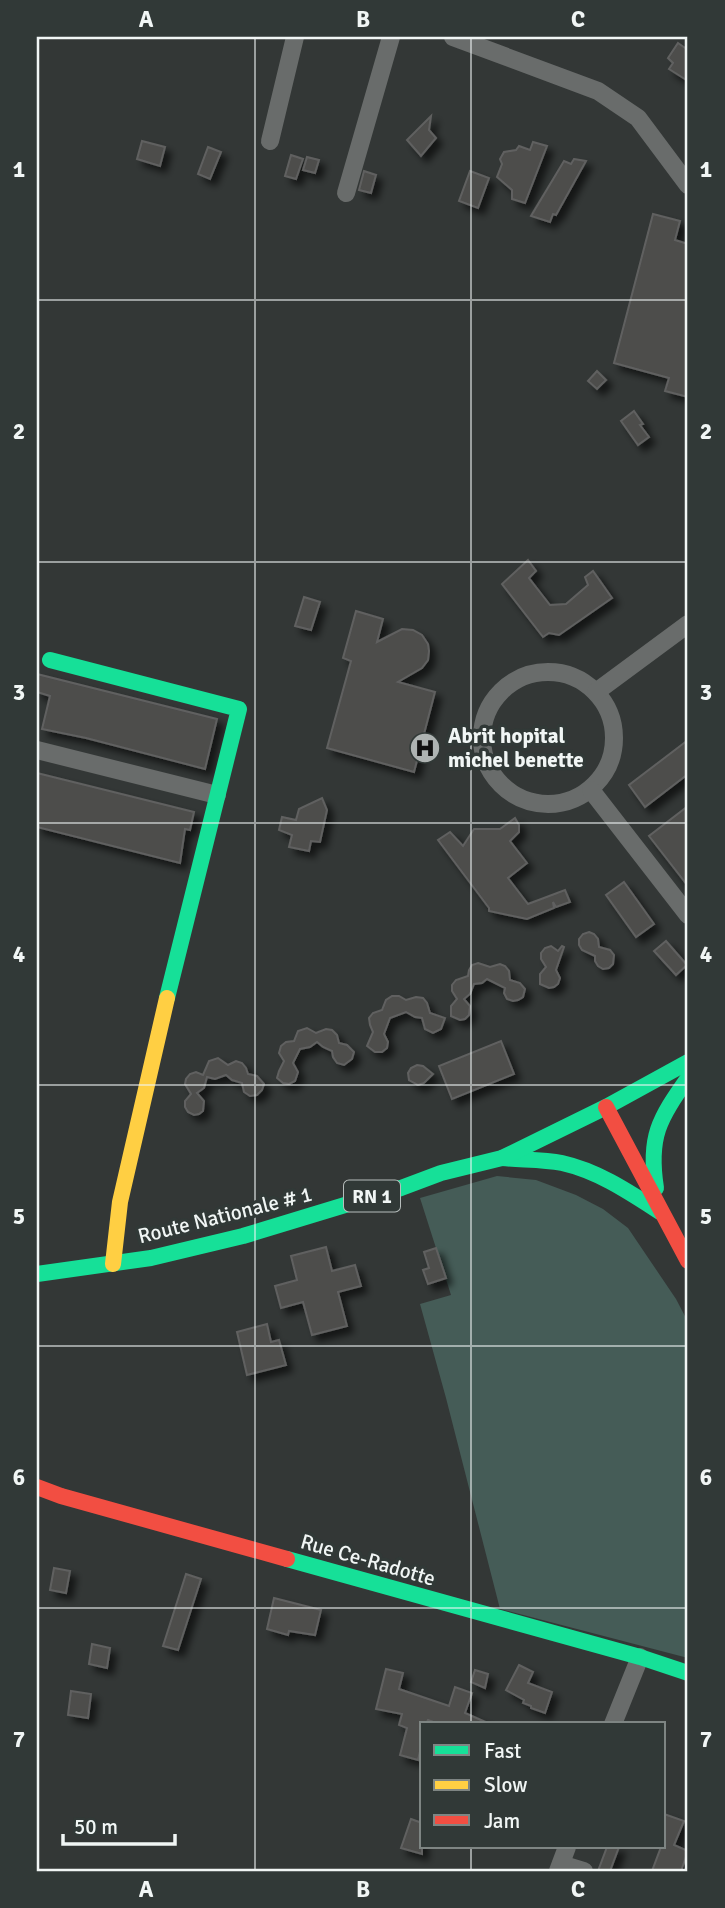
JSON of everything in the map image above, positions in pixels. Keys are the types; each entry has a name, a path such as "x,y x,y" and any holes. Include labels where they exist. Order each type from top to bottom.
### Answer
{"street":[{"path":"270,141 295,37"},
{"path":"346,192 391,37"},
{"path":"453,37 598,91 616,102 638,118 682,163 688,185"},
{"path":"596,691 688,624"},
{"path":"50,660 239,709 172,974 123,1189 113,1264"},
{"path":"558,671 579,678 596,691 609,710 615,731 613,753 605,773 591,790 572,801 551,805 529,802 510,792 494,777 485,757 482,735 487,713 498,694 515,680 536,672 558,671"},
{"path":"37,750 217,795"},
{"path":"591,790 688,915"},
{"name":"Route Nationale # 1","path":"37,1274 151,1258 243,1236 442,1173 502,1158 606,1107 688,1062"},
{"path":"662,1213 651,1158 653,1140 664,1111 688,1078"},
{"path":"606,1107 688,1261"},
{"path":"502,1158 562,1163 613,1183 662,1213"},
{"name":"Rue Ce-Radotte","path":"37,1487 634,1670 688,1673"},
{"path":"615,1722 634,1670"},
{"path":"562,1861 584,1871"}],"green space":[{"path":"497,1176 536,1180 576,1195 603,1209 628,1228 676,1299 688,1322 688,1658 500,1609 420,1304 451,1295 420,1198"}],"building":[{"path":"678,43 688,50 688,81 669,69 673,63 668,58"},
{"path":"431,116 429,130 436,138 421,156 407,140"},
{"path":"142,141 165,147 160,166 137,159"},
{"path":"533,142 547,146 525,203 512,199 512,190 497,177 504,152 516,150 519,146 530,150"},
{"path":"208,147 221,152 210,179 198,174"},
{"path":"291,155 303,159 296,179 285,176"},
{"path":"307,157 319,160 315,173 303,170"},
{"path":"574,159 586,161 556,215 553,214 550,222 531,216 564,161 571,164"},
{"path":"364,171 376,175 371,193 359,190"},
{"path":"470,171 489,178 478,208 459,201"},
{"path":"653,214 680,221 675,240 688,244 688,397 665,391 669,378 614,363"},
{"path":"597,371 606,380 597,389 588,381"},
{"path":"634,411 649,437 638,445 621,421"},
{"path":"528,560 536,571 529,578 550,605 566,604 588,585 585,577 593,571 612,598 559,635 549,633 543,637 502,584"},
{"path":"304,597 320,602 311,630 295,626"},
{"path":"356,611 383,619 377,642 402,629 413,630 422,635 428,644 428,660 422,668 398,682 435,692 414,772 327,748 351,661 343,658"},
{"path":"37,674 217,719 205,769 42,729 50,696 37,692"},
{"path":"688,740 688,774 645,807 629,785"},
{"path":"37,773 194,812 190,830 185,829 180,863 37,827"},
{"path":"322,798 327,810 320,842 311,841 309,851 289,847 292,835 279,830 282,817 296,820 299,809"},
{"path":"688,806 688,886 649,836"},
{"path":"515,818 519,832 510,841 527,863 508,878 528,904 565,890 570,902 556,907 553,902 554,908 527,919 489,911 438,840 450,832 463,846 474,829 500,829"},
{"path":"624,882 654,924 636,937 606,895"},
{"path":"589,932 598,939 599,947 610,950 614,955 613,964 609,968 598,966 595,956 582,950 579,945 579,939"},
{"path":"666,941 687,965 676,975 654,951"},
{"path":"551,946 558,951 564,947 556,970 560,978 558,984 549,988 540,984 540,974 546,967 541,953"},
{"path":"478,963 490,967 500,964 505,966 510,980 520,983 525,989 523,997 513,1001 507,999 505,988 487,979 474,984 470,994 464,999 470,1006 469,1015 460,1020 451,1016 451,1006 457,999 452,985 456,980 468,976 472,965"},
{"path":"392,996 406,1000 423,998 430,1013 445,1018 441,1029 433,1033 425,1029 422,1018 406,1012 390,1018 384,1034 388,1042 387,1048 382,1052 375,1052 367,1046 373,1032 369,1018 373,1013 382,1010 386,1000"},
{"path":"307,1028 316,1033 332,1030 339,1043 347,1045 354,1052 352,1059 344,1065 337,1063 332,1051 317,1042 300,1049 293,1063 298,1072 295,1081 283,1083 277,1078 284,1061 279,1053 281,1046 294,1041 298,1031"},
{"path":"501,1041 514,1074 452,1099 439,1066"},
{"path":"218,1058 228,1065 236,1061 242,1063 248,1074 257,1076 264,1084 262,1090 257,1095 250,1096 244,1092 242,1083 226,1075 215,1079 207,1077 204,1088 197,1093 204,1101 203,1111 194,1115 185,1107 185,1101 191,1094 185,1084 186,1079 196,1072 203,1075 209,1061"},
{"path":"417,1065 433,1074 418,1085 409,1080 408,1073"},
{"path":"326,1247 332,1271 355,1265 361,1286 338,1292 347,1326 312,1335 303,1302 281,1308 275,1286 297,1280 291,1256"},
{"path":"436,1248 446,1278 428,1284 423,1270 429,1268 424,1252"},
{"path":"267,1324 271,1342 279,1340 286,1365 247,1375 237,1332"},
{"path":"54,1568 70,1571 66,1593 50,1590"},
{"path":"186,1574 201,1579 178,1650 163,1646"},
{"path":"274,1598 321,1610 315,1635 289,1631 288,1635 267,1629"},
{"path":"92,1644 110,1648 107,1668 89,1664"},
{"path":"519,1665 533,1672 528,1683 552,1692 545,1713 531,1708 523,1703 524,1700 506,1690"},
{"path":"386,1669 403,1673 399,1689 449,1706 455,1687 472,1693 465,1713 485,1722 420,1722 418,1760 400,1755 407,1728 399,1725 402,1714 376,1709"},
{"path":"475,1670 488,1674 485,1688 471,1682"},
{"path":"71,1691 91,1694 88,1718 68,1715"},
{"path":"666,1815 684,1821 674,1845 688,1851 681,1871 652,1871 661,1848 666,1848"},
{"path":"411,1819 420,1822 422,1854 401,1848"},
{"path":"607,1848 619,1848 610,1871 598,1871"}],"traffic: fast":[{"path":"50,660 239,709 167,998"},
{"path":"37,1274 151,1258 243,1236 401,1188 441,1173 502,1158 606,1107 688,1062"},
{"path":"656,1188 654,1155 658,1129 688,1078"},
{"path":"502,1158 562,1163 588,1171 660,1212"},
{"path":"287,1559 640,1657 688,1673"}],"traffic: slow":[{"path":"113,1264 120,1202 167,998"}],"traffic: jam":[{"path":"606,1107 688,1261"},
{"path":"37,1487 287,1559"}],"place":[{"name":"Abrit hopital michel benette","path":"425,748"}]}
